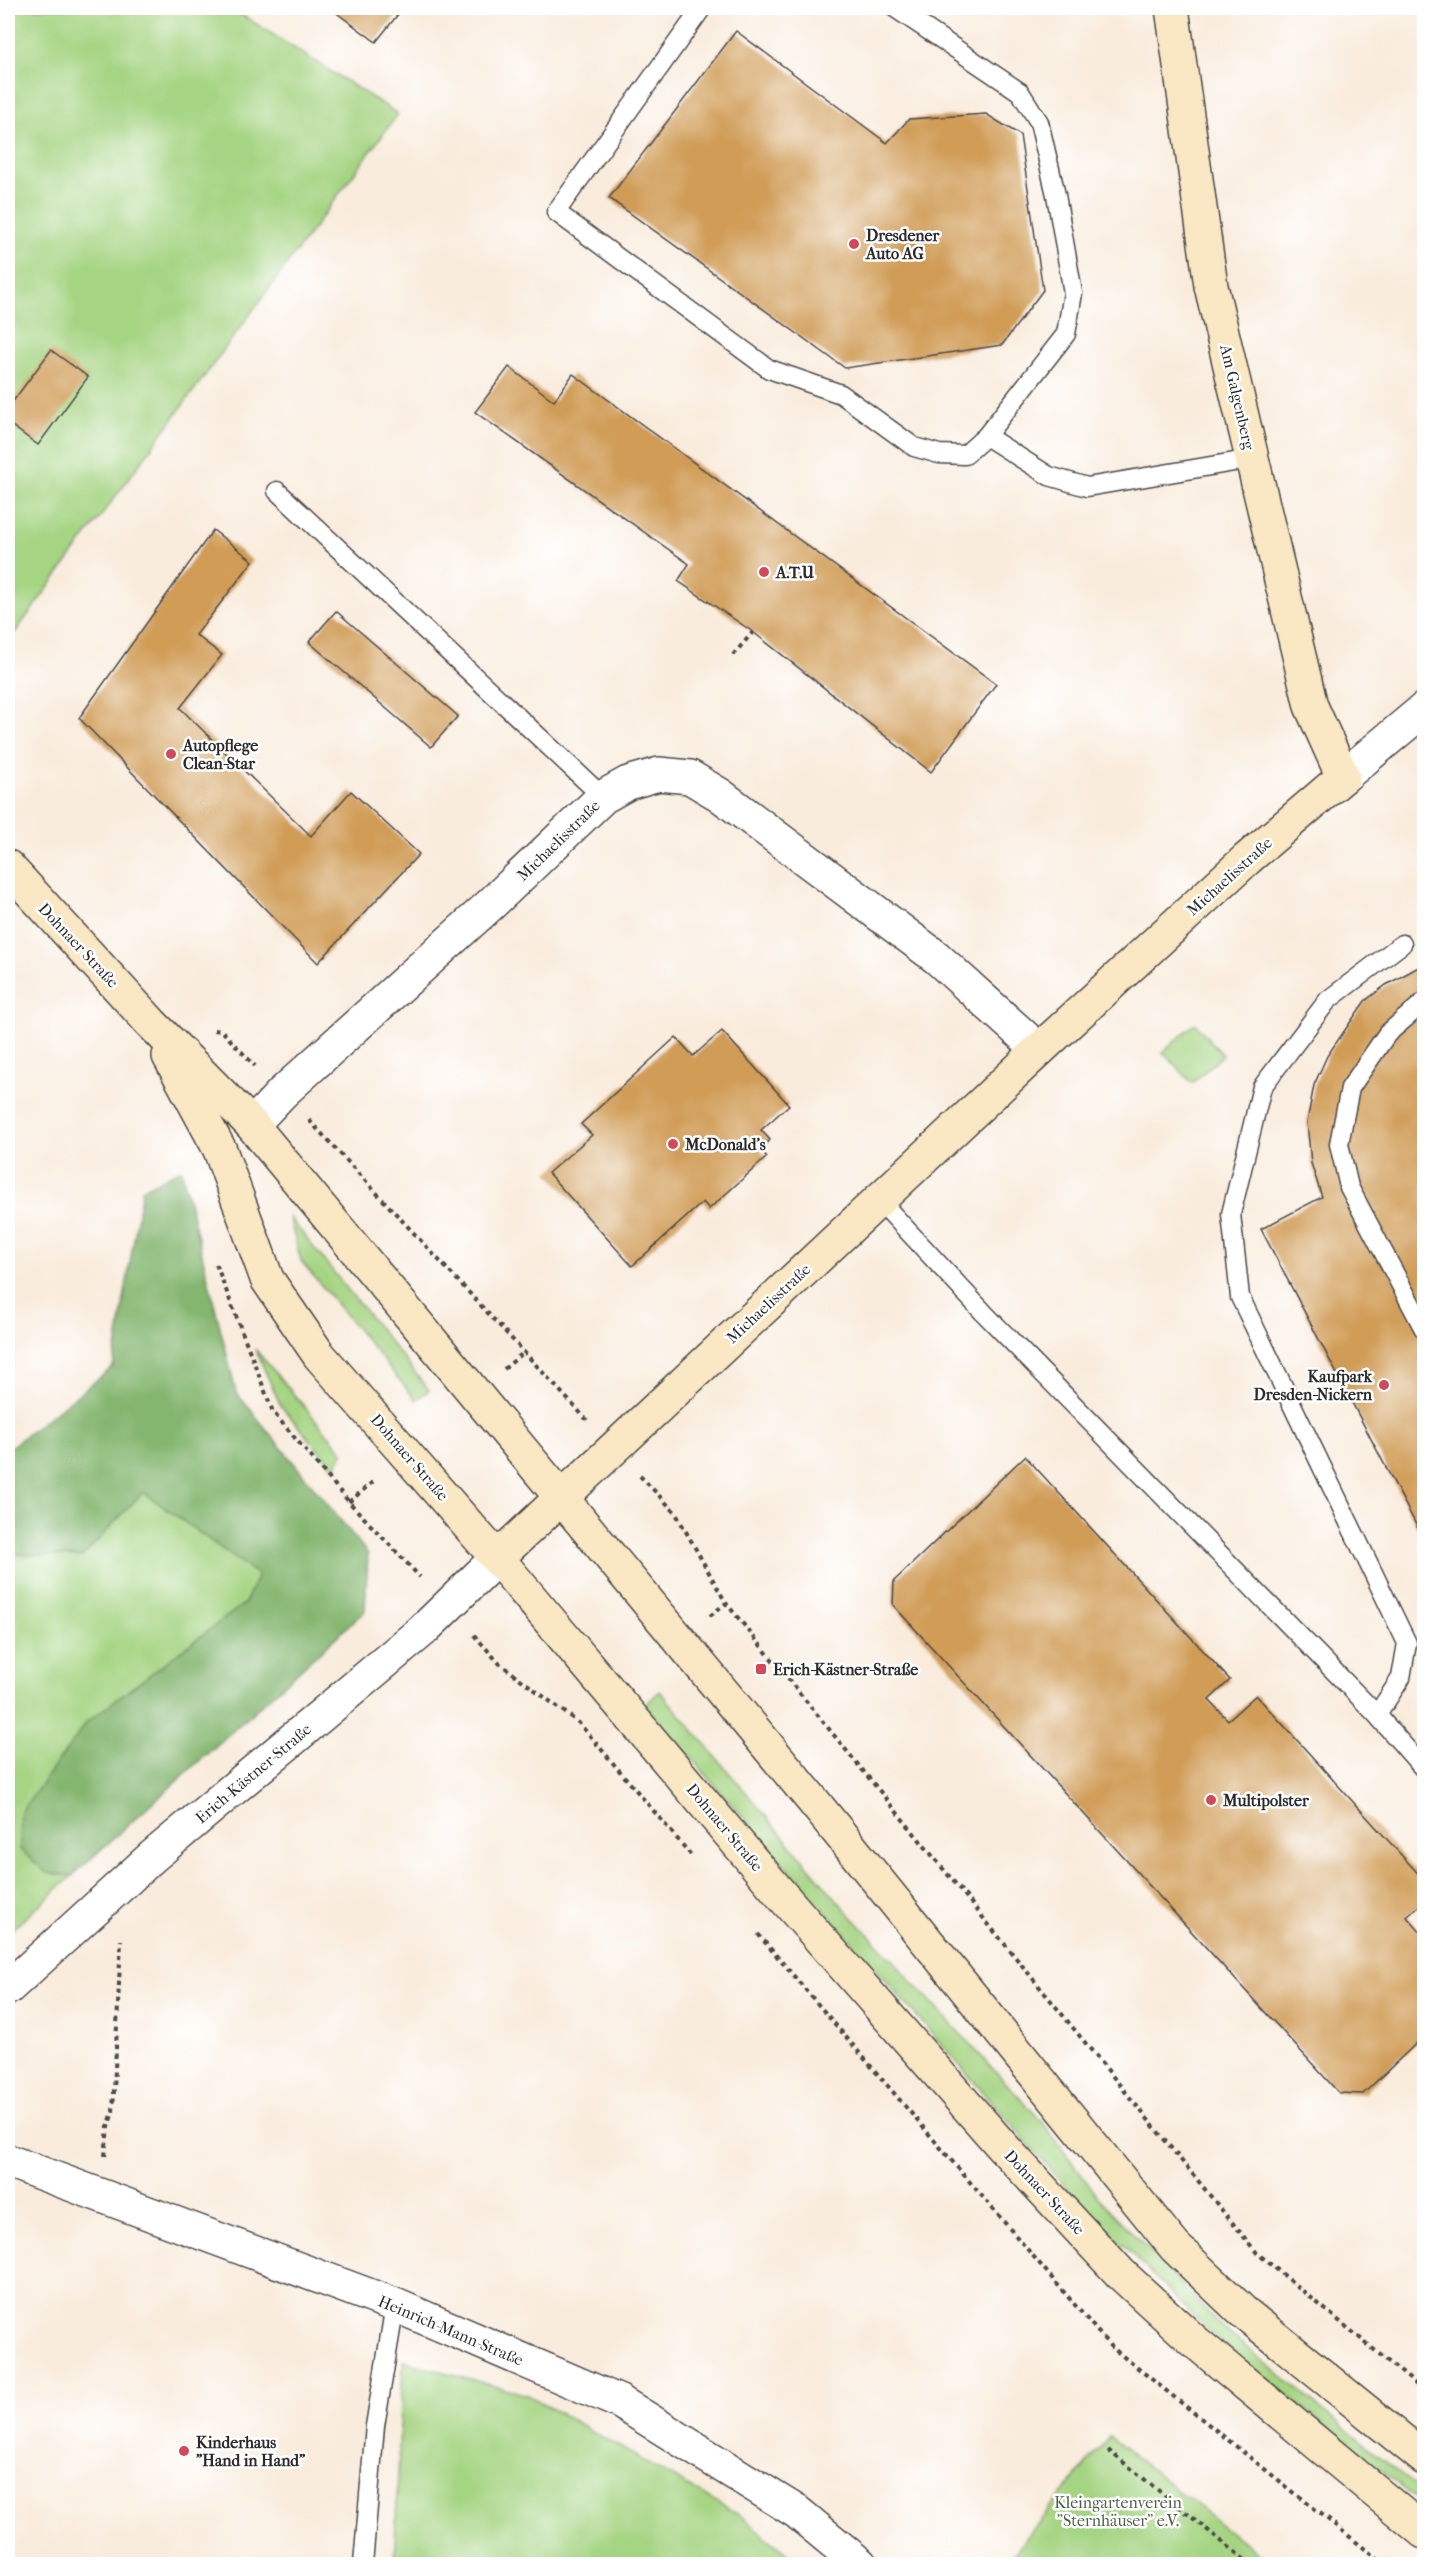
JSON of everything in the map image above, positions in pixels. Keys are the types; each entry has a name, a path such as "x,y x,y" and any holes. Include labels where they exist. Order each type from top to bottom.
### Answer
{"main road":[{"name":"Am Galgenberg","path":"1172,8 1211,285 1311,706 1342,777"},
{"name":"Michaelisstraße","path":"497,1558 1039,1050 1238,867 1342,777"},
{"name":"Dohnaer Straße","path":"8,867 151,1023 252,1125 560,1499 814,1802 1175,2247 1242,2311 1425,2458"},
{"name":"Dohnaer Straße","path":"151,1023 220,1150 267,1279 319,1355 497,1558 778,1891 1004,2147 1121,2274 1193,2340 1425,2532"}],"street":[{"name":"Michaelisstraße","path":"1342,777 1425,709"},
{"name":"Michaelisstraße","path":"252,1125 282,1093 491,904 603,797 627,783 659,774 690,777 720,795 936,957 1039,1050"},
{"name":"Erich-Kästner-Straße","path":"8,1988 118,1888 423,1631 497,1558"},
{"name":"Heinrich-Mann-Straße","path":"8,2161 395,2305 620,2402 797,2512 860,2565"}],"lane":[{"path":"702,8 556,212 769,369 841,394 914,447 939,454 965,455 986,436 1066,334 1073,293 1056,195 1039,122 1020,92 895,8"},
{"path":"986,436 1049,476 1087,487 1252,459"},
{"path":"277,491 603,797"},
{"path":"1377,1715 1401,1678 1407,1643 1240,1297 1231,1214 1262,1086 1328,1000 1402,944"},
{"path":"1425,1002 1387,1034 1350,1088 1339,1144 1349,1187 1425,1329"},
{"path":"879,1200 984,1313 1377,1715 1425,1769"},
{"path":"363,2565 375,2426 395,2305"}],"path":[{"path":"733,655 753,632"},
{"path":"151,1023 222,1031 675,1512 726,1603 1257,2253 1425,2391"},
{"path":"102,2196 108,2127 113,2112 122,1924 118,1888"},
{"path":"1108,2450 1250,2565"}],"green space":[{"path":"8,8 231,8 398,114 8,642"},
{"path":"1195,1023 1223,1055 1192,1083 1163,1052"},
{"path":"181,1169 236,1392 368,1554 365,1611 72,1876 47,1873 20,1849 21,1812 88,1721 245,1603 258,1575 143,1492 82,1557 8,1554 8,1449 113,1367 142,1189"},
{"path":"289,1217 429,1390 416,1400 301,1261"},
{"path":"255,1349 344,1453 334,1468 281,1406"},
{"path":"143,1492 258,1575 245,1603 88,1721 22,1812 20,1849 47,1873 72,1876 8,1933 8,1554 82,1557"},
{"path":"660,1691 844,1908 1044,2124 1098,2197 1223,2328 1424,2493 1424,2505 1216,2338 1079,2202 645,1705"},
{"path":"403,2361 528,2395 741,2516 799,2564 394,2564"},
{"name":"Kleingartenverein \"Sternhäuser\" e.V.","path":"1109,2436 1271,2564 1005,2564"}],"building":[{"path":"330,8 403,8 376,42"},
{"name":"Dresdener Auto AG","path":"736,31 887,143 909,119 986,114 1020,135 1043,290 1002,345 845,368 609,198"},
{"path":"51,350 88,377 38,445 8,423 8,408"},
{"name":"A.T.U","path":"509,367 554,401 573,374 996,684 931,772 753,632 678,581 689,564 475,412"},
{"name":"Autopflege Clean-Star","path":"213,530 253,561 196,635 222,655 180,708 311,836 351,791 419,854 318,963 79,718"},
{"path":"336,611 458,716 431,747 309,642"},
{"name":"Kaufpark Dresden-Nickern","path":"1424,964 1424,1540 1261,1229 1322,1197 1311,1163 1307,1122 1314,1085 1327,1056 1365,1001 1386,985"},
{"name":"McDonald's","path":"722,1031 789,1105 761,1130 770,1140 760,1149 767,1157 709,1209 703,1202 632,1266 548,1173 592,1135 581,1124 676,1037 693,1056"},
{"name":"Multipolster","path":"1025,1456 1230,1680 1209,1700 1228,1720 1256,1695 1424,1880 1424,1901 1407,1917 1424,1936 1424,2036 1363,2094 1339,2093 893,1605 894,1581"}],"place":[{"name":"Dresdener Auto AG","path":"854,244"},
{"name":"A.T.U","path":"764,572"},
{"name":"Autopflege Clean-Star","path":"171,754"},
{"name":"McDonald's","path":"673,1144"},
{"name":"Kaufpark Dresden-Nickern","path":"1384,1385"},
{"name":"Erich-Kästner-Straße","path":"761,1669"},
{"name":"Multipolster","path":"1211,1800"},
{"name":"Kinderhaus \"Hand in Hand\"","path":"184,2451"}]}
